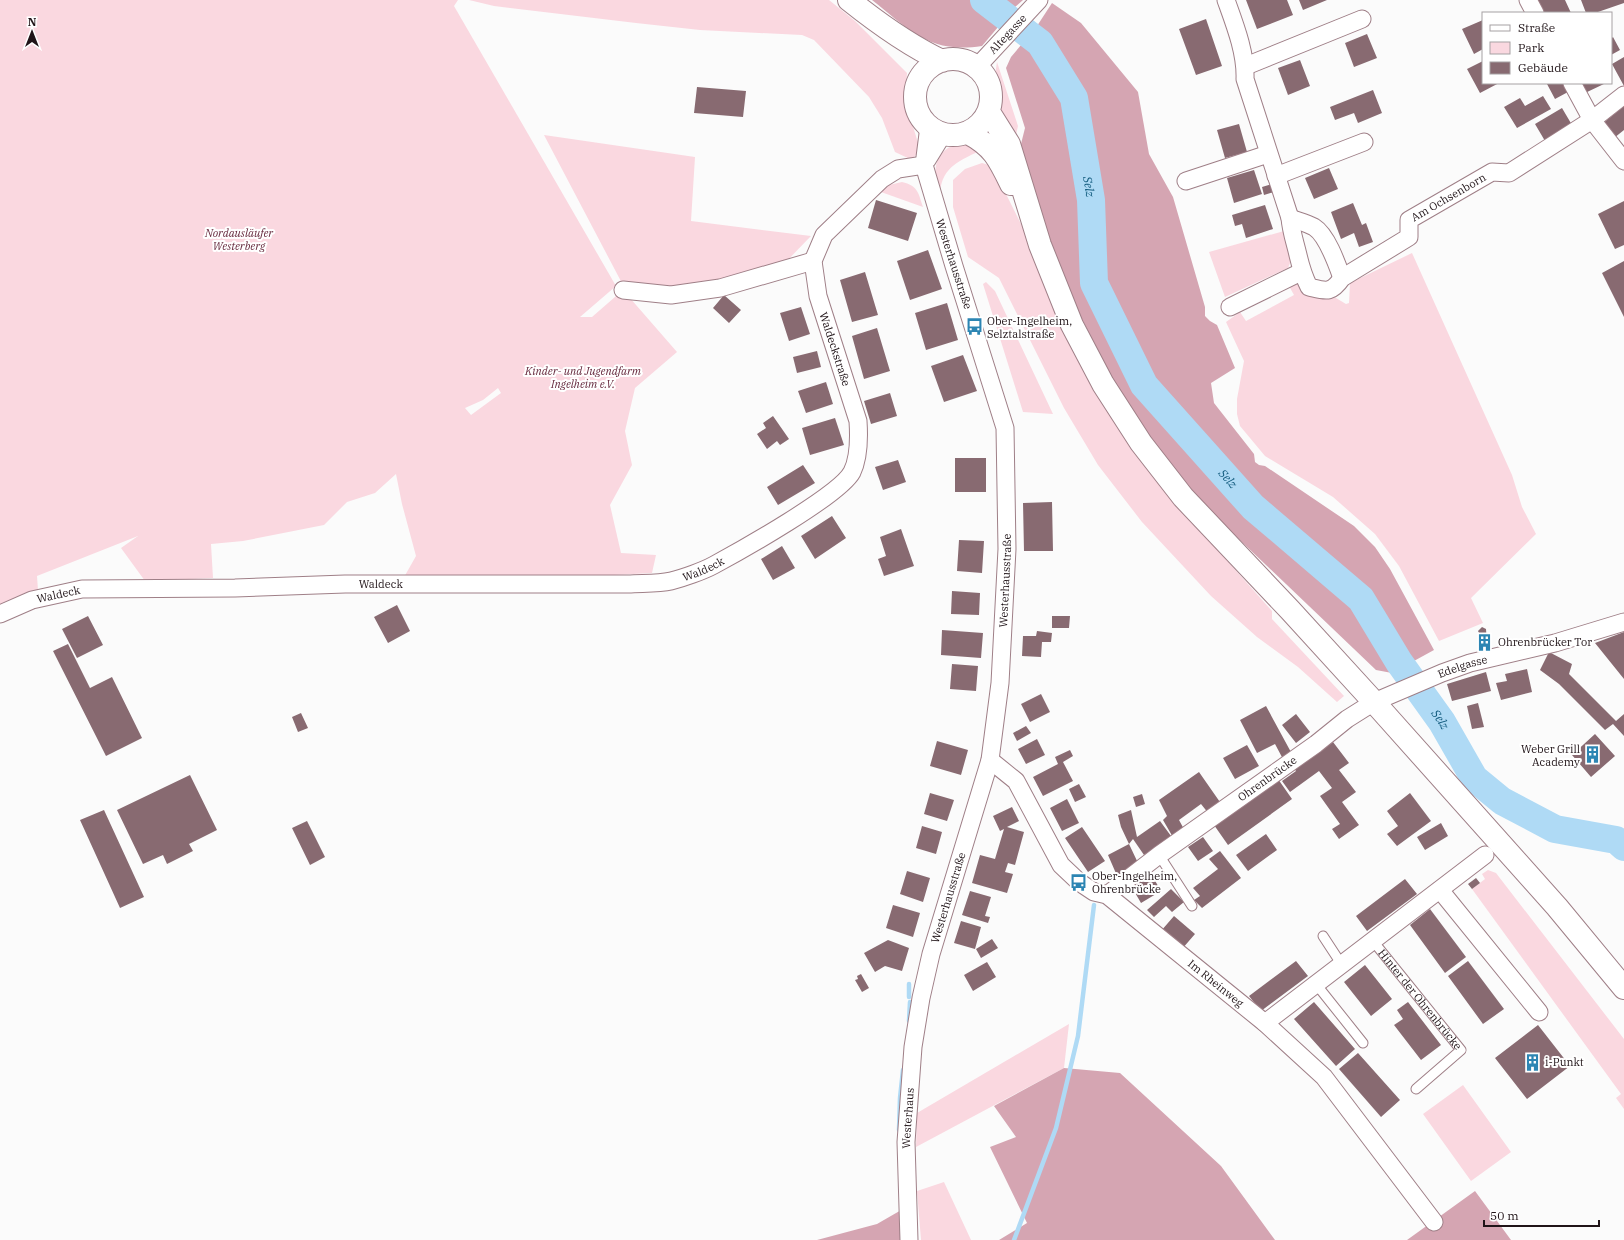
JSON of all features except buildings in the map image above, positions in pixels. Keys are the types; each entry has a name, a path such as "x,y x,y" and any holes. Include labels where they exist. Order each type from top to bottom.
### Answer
{"main road":[{"path":"849,0 868,16 897,45 921,78"},
{"path":"868,16 909,44 942,61"},
{"path":"951,59 969,62 977,67 985,76 990,88 991,100 989,112 979,126 968,132 956,135 936,130 924,121 916,107 916,92 921,78 928,69 942,61 951,59"},
{"path":"989,112 1008,144 1040,245 1062,300 1087,355 1121,414 1140,443 1183,497 1290,610 1374,702 1557,907 1624,988"},
{"path":"968,132 987,144 993,151 1040,245"}],"street":[{"name":"Altegasse","path":"977,67 1039,0"},
{"name":"Am Ochsenborn","path":"1226,0 1242,48 1246,66 1245,79 1268,154 1290,218 1291,232 1298,255 1301,272 1309,287 1326,291 1334,289 1342,278 1409,237 1408,220 1492,172 1509,173 1592,120"},
{"path":"1528,0 1534,12"},
{"path":"1246,66 1362,19"},
{"path":"1573,84 1592,120 1624,161"},
{"path":"1592,120 1624,95"},
{"path":"623,290 672,295 720,288 812,261 824,235 882,179 898,169 924,165 936,130"},
{"path":"1276,176 1364,142"},
{"path":"1186,181 1268,154"},
{"name":"Westerhausstraße","path":"921,998 931,954 990,760 1000,683 1007,549 1005,428 951,258 924,165"},
{"path":"1290,218 1314,227 1321,234 1336,260 1342,278"},
{"name":"Waldeckstraße","path":"757,540 836,489 852,473 860,442 858,422 818,296 812,261"},
{"path":"1230,306 1301,272"},
{"name":"Waldeck","path":"0,614 32,600 82,589 235,588 345,584 628,584 671,581 712,566 757,540"},
{"name":"Edelgasse","path":"1374,702 1442,673 1470,663 1555,643 1624,622"},
{"name":"Ohrenbrücke","path":"1107,895 1159,855 1309,748 1347,719 1374,702"},
{"name":"Im Rheinweg","path":"990,760 1016,781 1061,864 1079,882 1094,892 1107,895 1265,1023 1324,1077 1434,1222"},
{"name":"Hinter der Ohrenbrücke","path":"1265,1023 1485,855"},
{"path":"1440,890 1539,1012"},
{"name":"Westerhaus","path":"909,1240 906,1142 913,1047 921,998"}],"lane":[{"path":"1159,855 1192,906"},
{"path":"1323,936 1342,965"},
{"name":"Hinter der Ohrenbrücke","path":"1373,941 1461,1050 1416,1089"},
{"path":"1316,984 1363,1043"}],"green space":[{"name":"Nordausläufer Westerberg","path":"0,0 458,0 454,6 616,286 580,317 592,317 623,290 677,352 635,388 625,431 632,465 610,505 621,553 656,555 652,573 576,577 403,579 416,556 402,504 396,474 375,493 347,502 324,525 243,541 211,544 213,578 145,581 121,548 138,536 37,576 38,590 0,605","holes":["498,388 501,393 471,415 465,408 483,400"]},
{"path":"469,0 829,0 855,21 907,73 905,101 920,149 912,160 895,152 882,118 869,97 814,40 802,35 700,30 494,6"},
{"path":"997,62 1018,126 1016,135 1001,115 1000,88 995,75"},
{"path":"544,135 695,157 691,221 811,236 780,268 670,289 624,287"},
{"path":"963,143 982,150 960,161 949,170 944,176 940,193 936,178 936,164 938,159 951,146"},
{"path":"982,163 989,165 995,172 1026,234 1173,500 1272,611 1272,619 1344,696 1337,702 1298,667 1257,637 1211,596 1142,522 1098,465 1064,408 999,278 968,257 953,207 953,180 965,169"},
{"path":"902,182 911,185 917,190 923,207 881,192 889,185"},
{"path":"1284,231 1292,258 1288,268 1225,297 1209,252"},
{"path":"1412,253 1512,475 1522,507 1536,534 1471,598 1483,623 1439,641 1399,566 1375,534 1333,497 1265,456 1240,426 1237,414 1237,399 1244,361 1226,322 1240,312 1246,321 1294,295 1289,286 1297,282 1307,292 1331,295 1346,304 1349,303 1350,283"},
{"path":"986,282 995,291 1053,414 1023,412 983,284"},
{"path":"1488,870 1496,873 1624,1039 1624,1109 1616,1098 1621,1094 1472,889 1485,879 1482,874"},
{"path":"1069,1024 1064,1068 916,1147 917,1113"},
{"path":"1463,1085 1511,1152 1471,1181 1423,1114"},
{"path":"944,1182 971,1240 921,1240 917,1191"}],"shaded area":[{"path":"872,0 1023,0 1015,7 982,46 964,48 934,43 921,37"},
{"path":"1052,3 1081,23 1138,92 1149,154 1173,197 1205,307 1205,316 1217,325 1235,368 1211,383 1214,403 1254,454 1255,462 1259,465 1265,466 1354,526 1375,547 1390,569 1434,650 1392,673 1376,670 1197,499 1126,405 1068,292 1014,147 1021,144 1025,128 1006,68 1011,57 1037,26"},
{"path":"1064,1068 1120,1073 1221,1166 1275,1240 999,1240 1027,1223 990,1147 1016,1137 994,1106"},
{"path":"1475,1191 1511,1240 1407,1240"},
{"path":"903,1209 904,1240 817,1240 877,1224"}],"waterway":[{"name":"Selz","path":"984,0 1040,43 1074,98 1091,200 1094,283 1144,385 1253,507 1361,599 1399,662 1442,722 1474,778 1502,801 1555,829 1616,840 1624,847"},
{"path":"1014,1240 1056,1128 1078,1036 1094,905"},
{"path":"909,984 909,997"},
{"path":"909,1021 910,1002"},
{"path":"899,1130 903,1070"}],"place":[{"name":"Ober-Ingelheim, Selztalstraße","path":"974,327"},
{"name":"Ohrenbrücker Tor","path":"1485,642"},
{"name":"Weber Grill Academy","path":"1593,755"},
{"name":"Ober-Ingelheim, Ohrenbrücke","path":"1079,882"},
{"name":"i-Punkt","path":"1532,1062"}],"park label":[{"name":"Kinder- und Jugendfarm Ingelheim e.V.","path":"583,377"}]}
